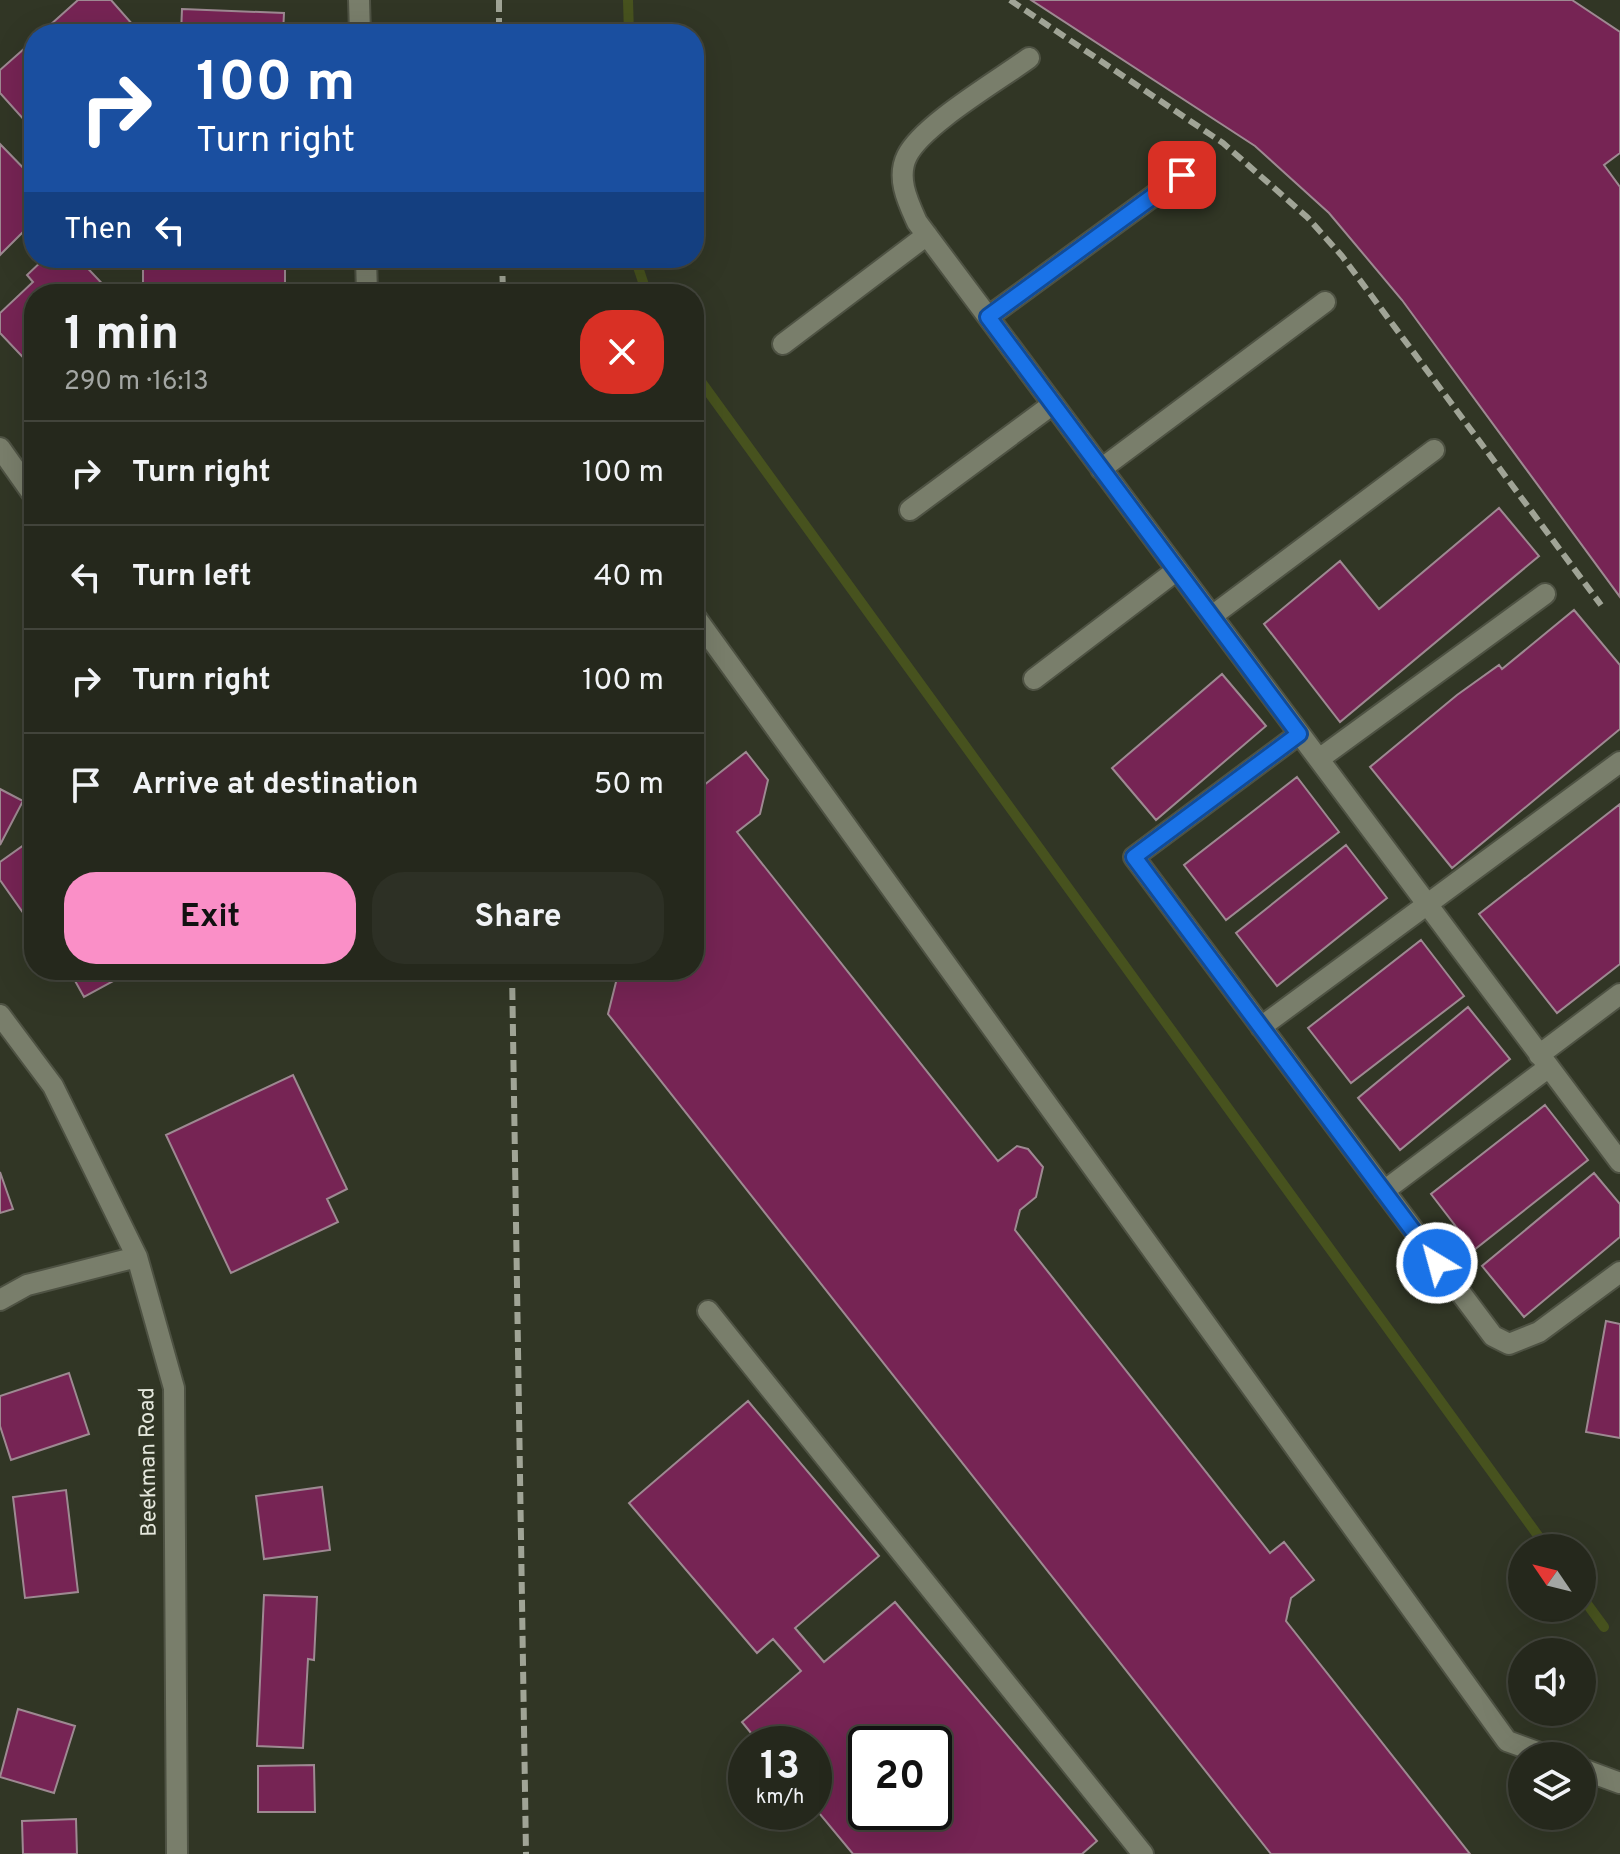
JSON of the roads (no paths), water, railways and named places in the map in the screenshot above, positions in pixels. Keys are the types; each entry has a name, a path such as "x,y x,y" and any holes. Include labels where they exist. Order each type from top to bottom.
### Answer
{"street":[{"path":"359,0 360,24"},
{"path":"1029,58 930,129 906,157 903,192 927,235 1620,1162"},
{"path":"988,317 1182,175"},
{"path":"783,344 927,235"},
{"path":"1101,469 1325,302"},
{"path":"910,510 1053,404"},
{"path":"0,448 24,482"},
{"path":"1212,616 1434,450"},
{"path":"1034,679 1177,570"},
{"path":"1319,759 1545,594"},
{"path":"704,629 1510,1742"},
{"path":"1299,734 1134,857 1493,1336 1509,1344 1539,1332 1620,1272"},
{"path":"1261,1027 1620,762"},
{"path":"1384,1191 1544,1061 1620,994"},
{"name":"Beekman Road","path":"0,1015 53,1086 137,1257 174,1388 177,1854"},
{"path":"0,1300 27,1285 137,1257"},
{"path":"708,1311 1143,1854"},
{"path":"1596,1774 1620,1783"}],"waterway":[{"path":"628,0 629,24"},
{"path":"638,268 644,284"},
{"path":"704,386 1537,1534"},
{"path":"1596,1616 1604,1627"}],"railway":[{"path":"499,0 499,24"},
{"path":"1010,0 1223,143 1307,217 1342,256 1601,605"},
{"path":"502,268 503,284"},
{"path":"512,980 526,1854"}]}
